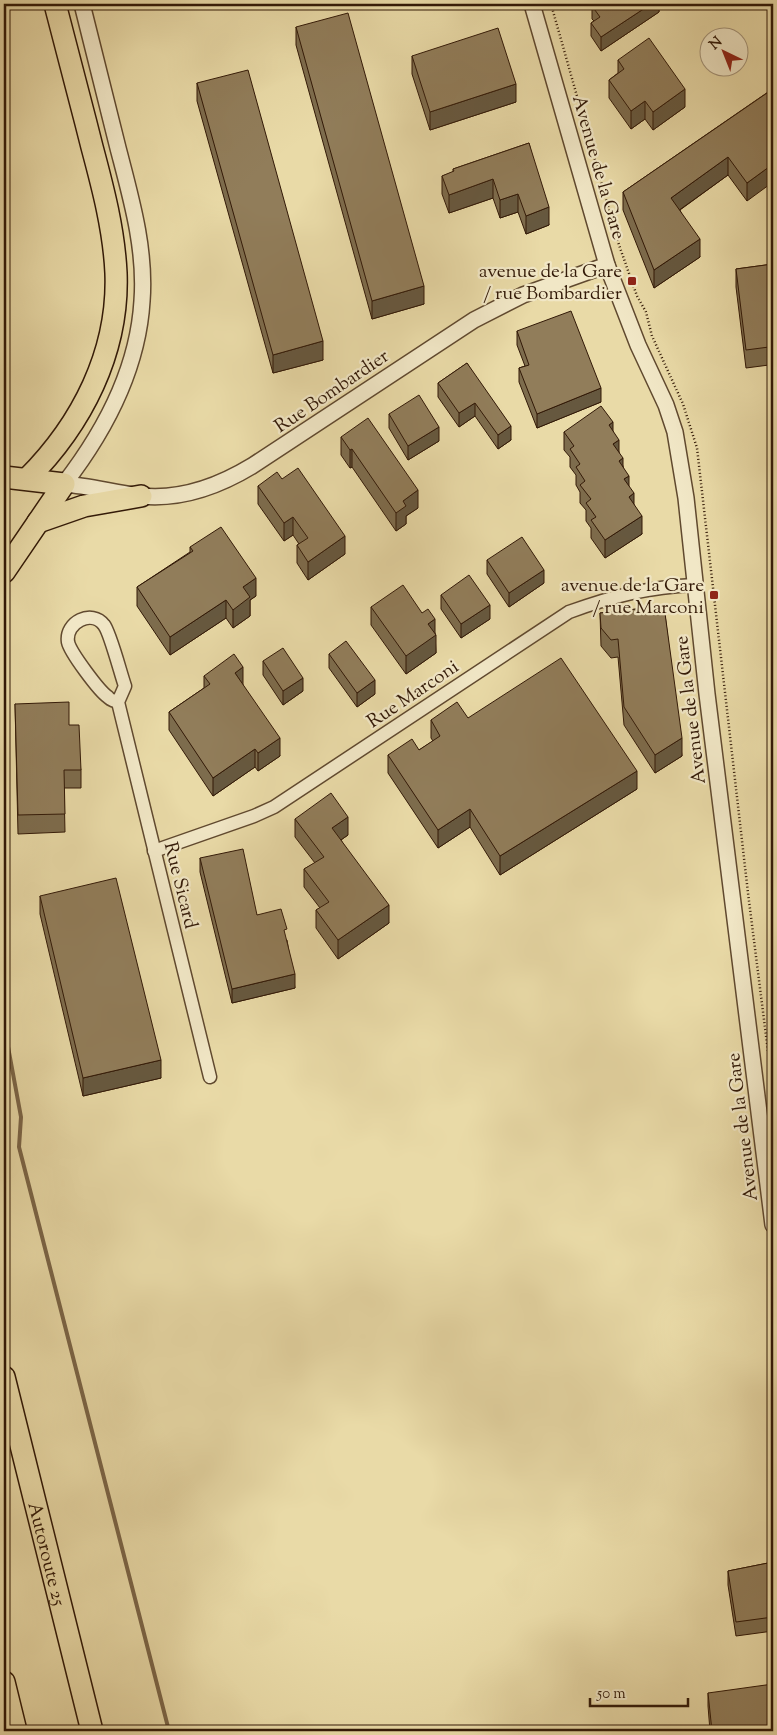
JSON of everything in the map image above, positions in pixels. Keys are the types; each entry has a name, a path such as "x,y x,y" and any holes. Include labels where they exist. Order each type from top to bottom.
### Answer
{"highway":[{"path":"27,479 56,449 85,403 99,374 108,348 116,297 114,251 108,213 55,4"},
{"path":"4,477 64,484 4,572"},
{"path":"38,522 84,506 141,496"},
{"name":"Autoroute 25","path":"4,1377 92,1731"},
{"path":"4,1682 16,1731"}],"street":[{"path":"64,484 90,446 123,383 138,336 143,286 137,223 82,4"},
{"name":"Avenue de la Gare","path":"532,4 607,265 635,337 666,405 675,432 683,472 732,903 773,1225"},
{"name":"Rue Bombardier","path":"64,484 141,496 169,496 213,486 239,474 474,320 523,295 607,265"},
{"name":"Rue Marconi","path":"154,851 254,816 274,807 570,612 611,597 664,586 695,585"},
{"name":"Rue Sicard","path":"118,702 107,697 73,654 68,642 69,631 76,622 86,618 97,619 105,626 125,686 118,702 210,1077"}],"path":[{"name":"Avenue de la Gare","path":"551,4 619,245 637,296 646,312 652,336 683,404 694,438 705,508 747,885 773,1091"}],"building":[{"path":"595,4 651,4 601,37 591,23 600,17 592,6"},
{"path":"348,13 424,286 372,301 296,27"},
{"path":"498,28 516,84 430,112 412,56"},
{"path":"649,38 685,89 653,112 645,101 631,111 609,80 624,69 618,60"},
{"path":"248,70 323,341 273,355 197,83"},
{"path":"773,85 773,164 747,183 728,157 671,198 700,239 654,270 623,192 770,91 768,88"},
{"path":"529,143 549,207 526,216 518,194 500,200 493,179 449,195 442,176 454,171 453,169"},
{"path":"773,264 773,382 769,347 746,350 736,269"},
{"path":"571,311 601,388 537,414 519,368 529,365 517,331"},
{"path":"467,363 511,426 498,435 475,403 459,413 438,383"},
{"path":"419,395 439,427 408,446 389,414"},
{"path":"601,406 613,422 609,425 619,440 613,444 623,458 619,461 629,476 624,479 634,493 629,497 642,516 605,540 591,520 596,517 586,503 591,499 580,485 585,481 576,467 580,464 570,449 574,446 564,432"},
{"path":"368,418 418,490 403,501 406,506 396,513 352,449 350,450 341,437"},
{"path":"298,468 345,536 308,562 297,545 308,538 293,517 284,523 258,486 277,472 282,479"},
{"path":"221,527 256,578 243,587 250,597 233,610 226,600 170,637 137,587 193,551 190,547"},
{"path":"522,537 544,570 509,593 487,560"},
{"path":"469,575 490,605 461,624 441,595"},
{"path":"403,585 422,613 428,609 435,619 428,624 436,635 406,656 371,607"},
{"path":"664,606 682,738 655,755 624,707 618,639 611,640 601,628 600,613"},
{"path":"346,641 375,680 357,693 329,654"},
{"path":"283,648 303,678 283,691 263,661"},
{"path":"234,654 243,667 235,673 280,738 258,753 255,749 213,778 169,712 210,684 204,676"},
{"path":"561,658 637,771 500,856 470,809 438,830 388,755 412,739 419,750 440,736 431,720 457,702 468,718"},
{"path":"69,702 69,725 79,725 81,770 64,770 65,814 18,815 15,704"},
{"path":"331,793 348,817 332,828 389,905 338,940 316,910 329,902 304,869 324,857 295,819"},
{"path":"243,849 257,915 281,909 287,929 284,930 295,974 232,989 200,858"},
{"path":"116,878 161,1060 83,1078 40,896"},
{"path":"773,1562 773,1617 736,1622 728,1571"},
{"path":"773,1684 773,1731 712,1731 708,1693"}],"waterway":[{"path":"4,1025 21,1117 19,1147 169,1731"}],"place":[{"name":"avenue de la Gare / rue Bombardier","path":"632,281"},
{"name":"avenue de la Gare / rue Marconi","path":"714,595"}]}
